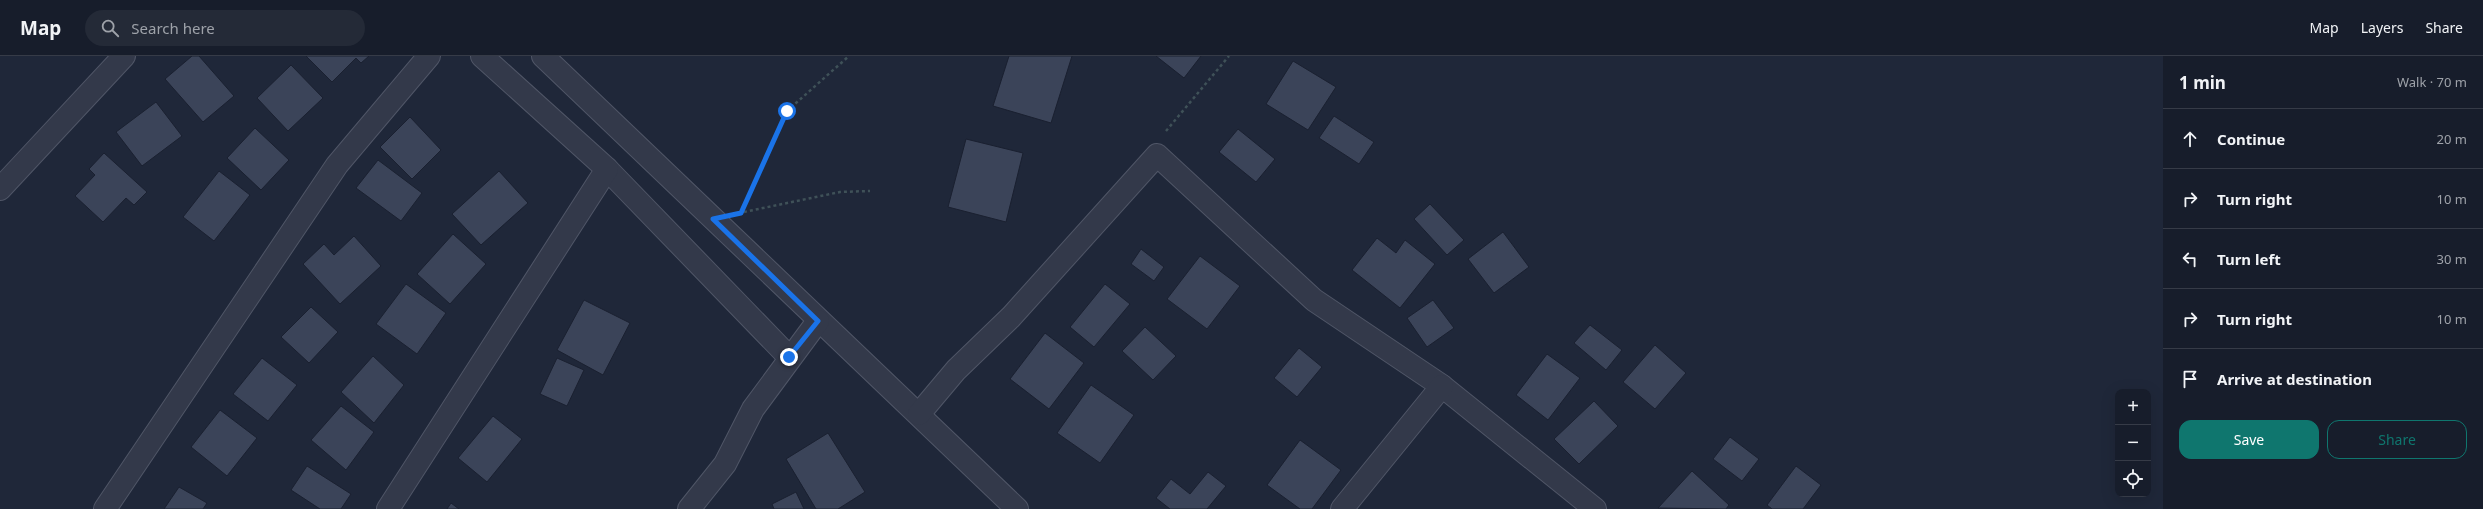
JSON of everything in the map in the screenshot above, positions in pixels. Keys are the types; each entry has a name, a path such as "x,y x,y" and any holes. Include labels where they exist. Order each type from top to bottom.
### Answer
{"street":[{"path":"0,189 124,56"},
{"path":"106,509 337,165 428,56"},
{"path":"482,56 606,169 789,357"},
{"path":"543,56 818,321 919,414 1017,509"},
{"path":"919,414 956,370 1011,317 1157,155 1314,300 1442,386 1595,509"},
{"path":"388,509 606,169"},
{"path":"689,509 724,464 753,409 789,357 818,321"},
{"path":"1342,509 1442,386"}],"path":[{"path":"849,56 787,111 741,213 840,192 870,191"},
{"path":"1157,155 1167,128 1229,56"}],"building":[{"path":"192,56 199,56 234,96 203,122 165,79"},
{"path":"306,56 369,56 361,63 356,58 332,82"},
{"path":"1009,56 1072,56 1051,123 993,106"},
{"path":"1156,56 1201,56 1184,78"},
{"path":"1293,61 1336,87 1308,130 1266,104"},
{"path":"291,65 323,98 288,131 257,98"},
{"path":"156,102 182,136 142,166 116,132"},
{"path":"1334,116 1374,142 1359,164 1319,138"},
{"path":"410,117 441,150 412,179 380,147"},
{"path":"255,128 289,160 261,190 227,158"},
{"path":"1238,129 1275,159 1256,182 1219,152"},
{"path":"966,139 1023,153 1006,222 948,207"},
{"path":"104,153 147,192 134,205 126,198 103,222 75,196 95,175 89,169"},
{"path":"378,160 422,193 401,221 356,188"},
{"path":"219,171 250,195 214,241 183,217"},
{"path":"499,171 528,203 481,245 452,214"},
{"path":"1430,204 1464,240 1447,255 1414,219"},
{"path":"1503,232 1529,267 1494,293 1468,259"},
{"path":"453,234 486,264 450,304 417,274"},
{"path":"354,236 381,266 340,304 303,264 324,244 334,255"},
{"path":"1377,238 1396,253 1405,240 1435,264 1400,308 1352,270"},
{"path":"1141,249 1164,267 1154,281 1131,264"},
{"path":"1200,256 1240,286 1207,329 1167,299"},
{"path":"406,284 446,313 417,354 376,324"},
{"path":"1105,284 1130,304 1094,347 1070,327"},
{"path":"584,300 630,323 603,375 557,350"},
{"path":"1433,300 1454,328 1427,347 1407,318"},
{"path":"311,307 338,332 309,363 281,337"},
{"path":"1590,325 1622,350 1606,370 1574,343"},
{"path":"1145,327 1176,356 1153,380 1122,351"},
{"path":"1045,333 1084,363 1049,409 1010,379"},
{"path":"1655,345 1686,373 1655,409 1623,382"},
{"path":"1299,348 1322,367 1297,397 1274,378"},
{"path":"1547,354 1580,378 1548,420 1516,395"},
{"path":"373,356 404,385 374,423 341,392"},
{"path":"262,358 297,385 268,421 233,394"},
{"path":"557,358 584,370 567,406 540,394"},
{"path":"1091,385 1134,415 1100,463 1057,433"},
{"path":"1594,401 1618,426 1579,464 1554,439"},
{"path":"341,406 374,432 346,470 311,440"},
{"path":"220,410 257,438 227,476 191,447"},
{"path":"493,416 522,439 487,482 458,458"},
{"path":"828,433 865,492 838,509 816,509 786,459"},
{"path":"1730,437 1759,459 1742,481 1713,459"},
{"path":"1300,440 1341,470 1312,509 1300,509 1267,485"},
{"path":"307,466 351,494 341,509 320,509 291,490"},
{"path":"1796,466 1821,485 1803,509 1772,509 1767,505"},
{"path":"1692,471 1729,505 1726,509 1658,508"},
{"path":"1208,472 1226,486 1207,509 1170,509 1156,498 1171,479 1190,494"},
{"path":"179,487 207,503 203,509 164,509"},
{"path":"796,492 804,509 774,509 772,504"},
{"path":"451,503 459,509 447,509"}],"route":[{"path":"787,111 741,213 713,219 818,321 789,357"}]}
